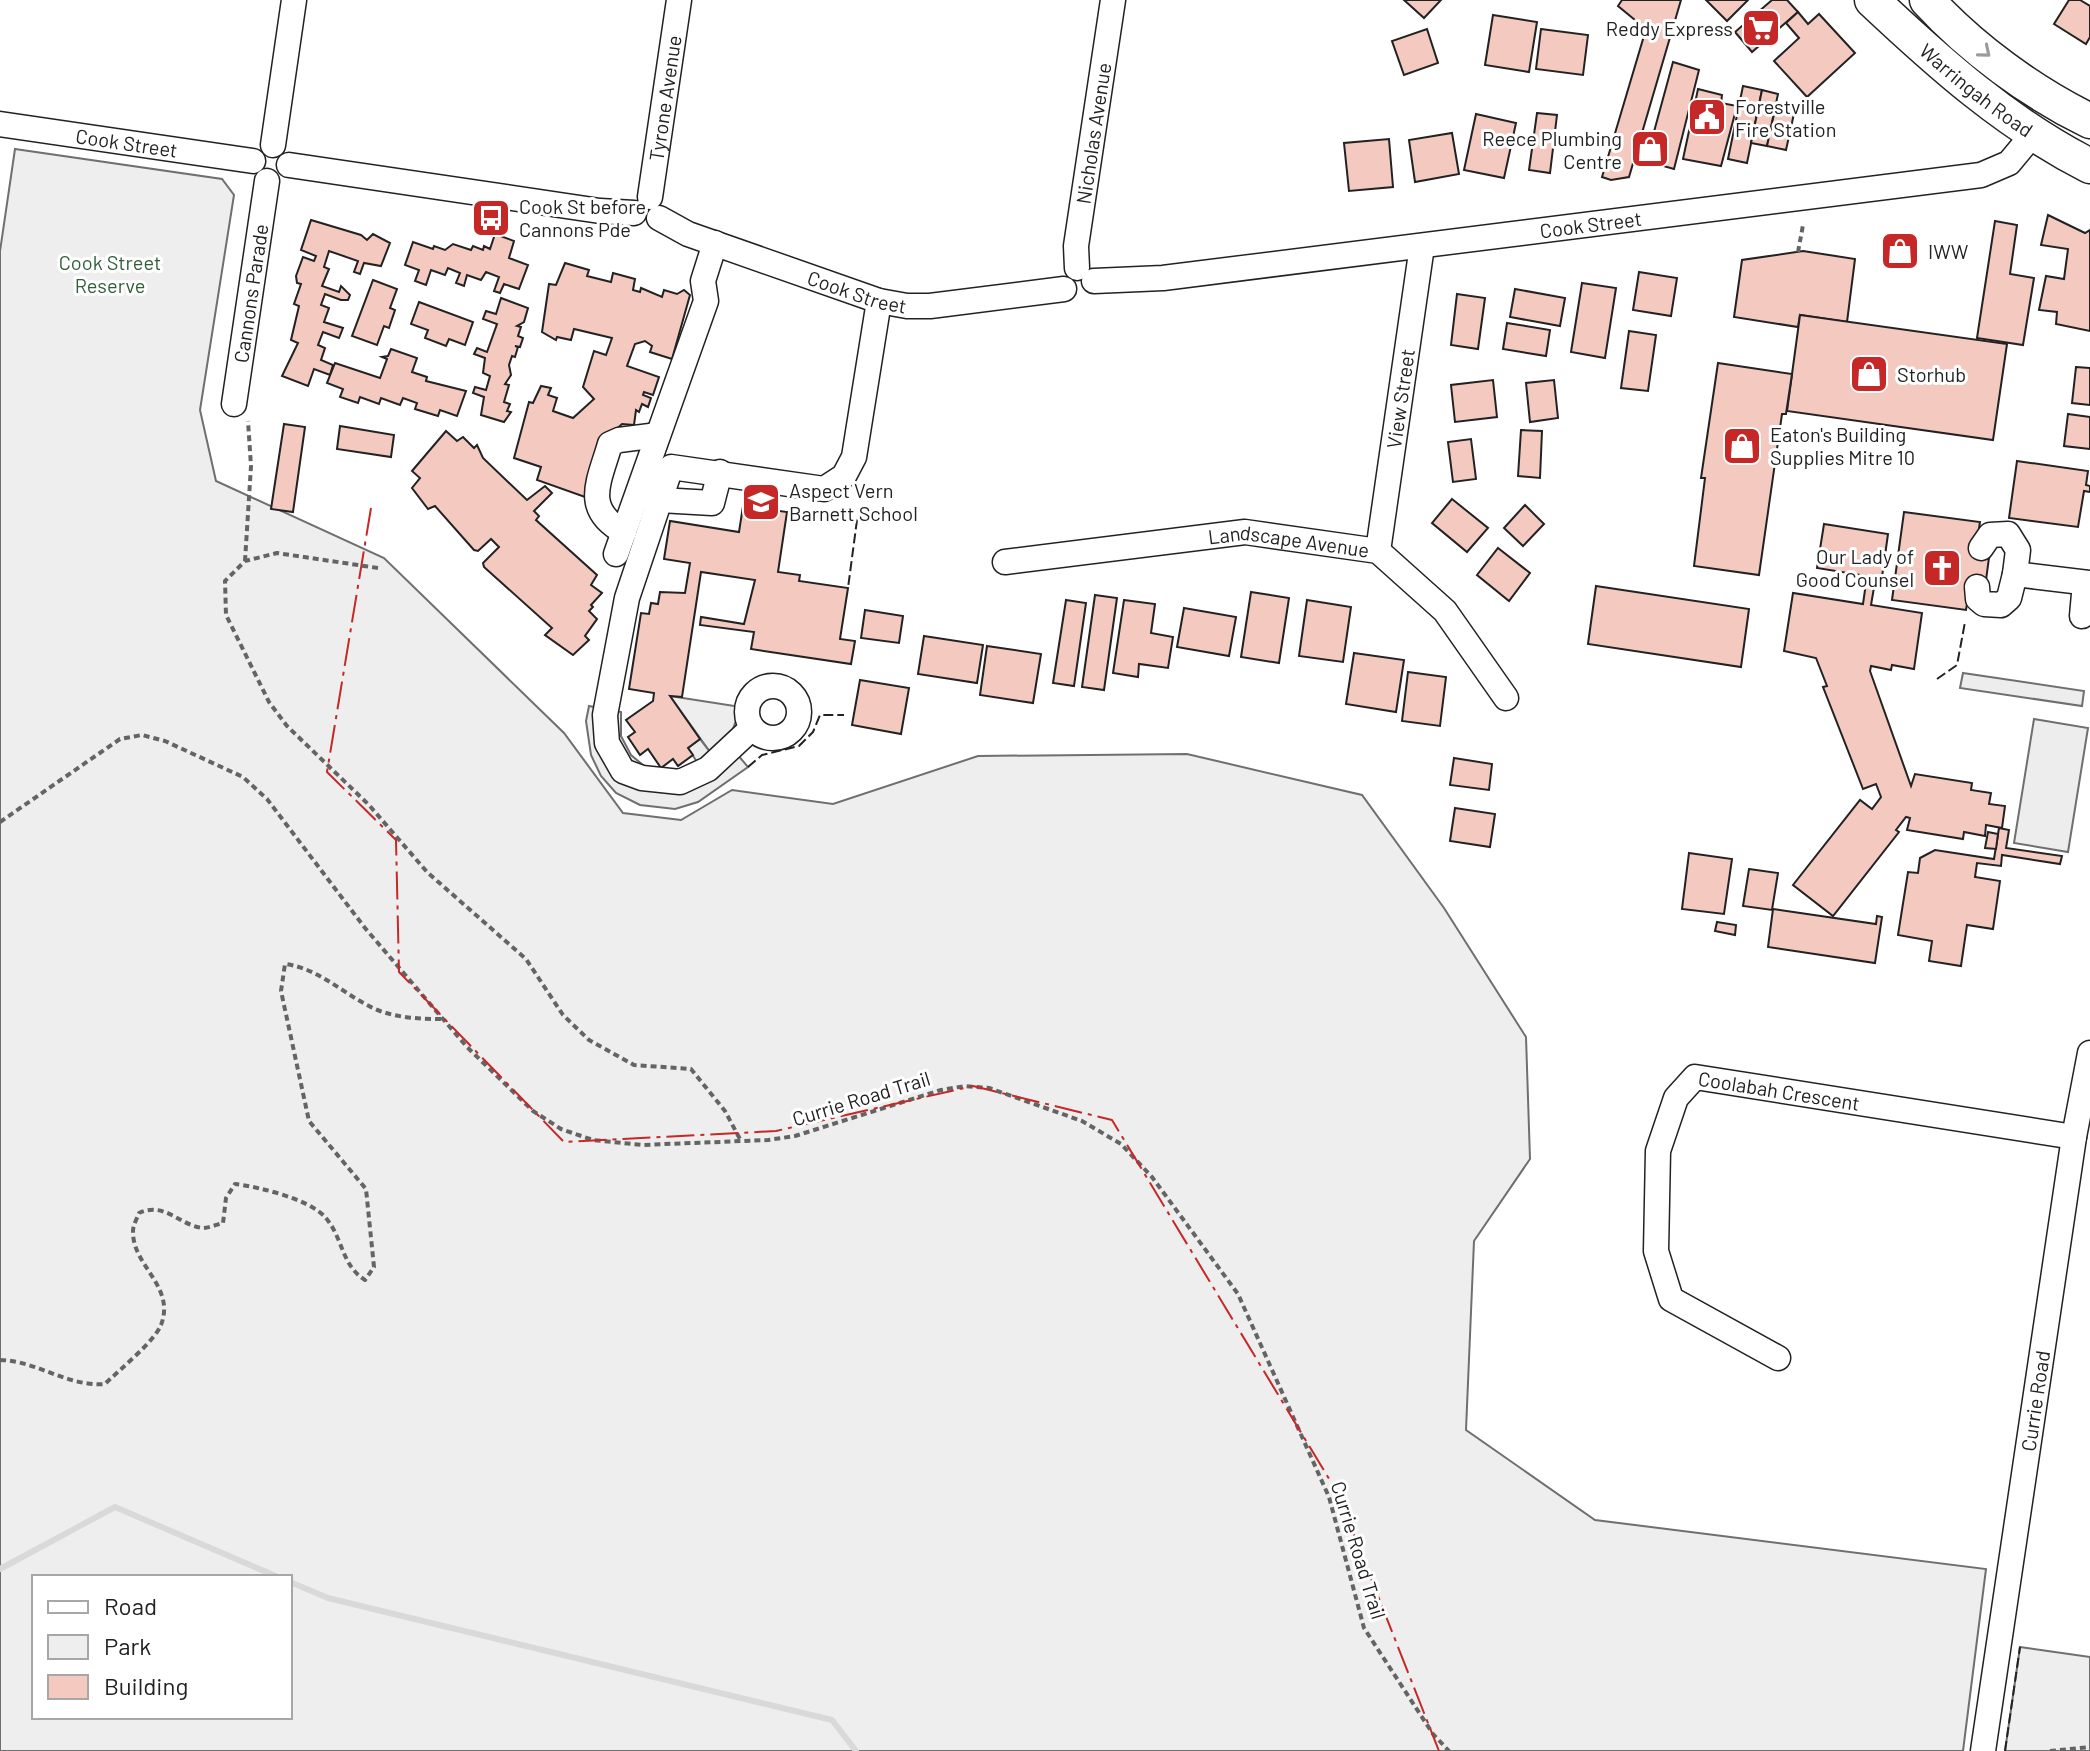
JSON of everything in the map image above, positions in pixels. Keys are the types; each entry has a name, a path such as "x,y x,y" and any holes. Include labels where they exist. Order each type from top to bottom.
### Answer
{"highway":[{"name":"Warringah Road","path":"1872,0 1941,65 2034,133 2090,166"},
{"name":"Warringah Road","path":"1927,0 2006,69 2058,106 2090,121"},
{"name":"Cook Street","path":"2034,133 2058,106"}],"street":[{"path":"273,145 294,0"},
{"name":"Tyrone Avenue","path":"648,209 679,0"},
{"name":"Nicholas Avenue","path":"1078,279 1076,246 1113,0"},
{"name":"Cook Street","path":"0,124 253,161"},
{"name":"Cook Street","path":"289,165 600,211 648,209 715,243 879,301 930,306 1078,279 1163,278 1981,175 2009,163 2034,133"},
{"path":"273,145 283,149 289,165 281,178 267,181 256,174 253,161 258,149 273,145"},
{"name":"Cannons Parade","path":"234,404 267,181"},
{"path":"658,435 610,444 597,491 598,508 620,543 706,301 703,281 715,243"},
{"name":"View Street","path":"1378,551 1422,246"},
{"path":"752,728 708,769 680,782 642,778 623,771 607,743 605,715 627,598 671,467 824,489 844,476 854,457 879,301"},
{"path":"660,500 712,503 720,472"},
{"name":"Landscape Avenue","path":"1005,562 1245,532 1378,551 1445,611 1506,698"},
{"path":"1975,601 1995,606 2006,603 2015,574 2018,550 2014,540 1998,532 1984,537"},
{"path":"2015,574 2088,583 2082,616"},
{"name":"Currie Road","path":"1983,1751 2074,1137 2090,1053"},
{"name":"Coolabah Crescent","path":"1778,1358 1671,1299 1656,1251 1658,1151 1676,1098 1695,1077 2074,1137"}],"path":[{"path":"1798,252 1803,225"},
{"path":"234,404 248,420 251,466 245,561"},
{"path":"378,568 296,553 277,553 245,561 225,581 226,615 269,702 287,726 369,805 427,872 526,959 563,1015 589,1040 634,1065 691,1069 725,1111 741,1141"},
{"name":"Currie Road Trail","path":"0,822 120,739 142,735 165,741 243,777 267,799 365,928 443,1019 533,1111 561,1129 593,1140 642,1145 795,1136 941,1090 965,1086 989,1088 1082,1121 1121,1144 1152,1177 1238,1294 1329,1497 1364,1628 1433,1734 1449,1751"},
{"path":"0,1360 22,1361 82,1386 105,1384 160,1328 165,1308 160,1286 140,1254 133,1231 139,1213 149,1208 171,1213 203,1228 223,1223 226,1198 235,1184 256,1187 299,1202 325,1216 351,1272 365,1280 374,1267 366,1189 309,1121 281,991 285,964 304,967 372,1008 412,1019 443,1019"},
{"path":"2050,1751 2090,1747"}],"green space":[{"name":"Cook Street Reserve","path":"15,149 222,179 234,195 200,410 216,481 384,558 564,733 623,813 681,820 732,790 833,804 978,756 1187,754 1362,795 1444,908 1526,1037 1530,1159 1474,1241 1466,1430 1595,1520 1986,1569 1963,1751 0,1751 0,251"},
{"path":"670,696 741,707 731,734 710,752"},
{"path":"2020,1647 2090,1657 2090,1751 2005,1751"}],"shaded area":[{"path":"1963,673 2084,691 2082,706 1960,688"},
{"path":"589,706 621,712 621,736 631,755 649,770 666,775 697,762 688,748 700,739 710,752 725,740 748,767 698,802 675,809 640,805 616,793 601,776 591,755 586,721"},
{"path":"2034,719 2088,728 2068,852 2014,843"}],"building":[{"path":"1404,0 1441,0 1424,18"},
{"path":"1622,0 1681,0 1629,177 1611,180 1602,177 1646,29 1618,6"},
{"path":"1706,0 1748,0 1727,21"},
{"name":"Reddy Express","path":"1772,0 1787,0 1798,12 1752,52 1735,32"},
{"path":"2069,0 2080,0 2090,6 2090,37 2086,44 2054,24"},
{"path":"1798,12 1808,24 1819,14 1855,53 1807,97 1774,61 1799,38 1786,23"},
{"path":"1493,15 1537,22 1529,72 1485,65"},
{"path":"1427,29 1438,63 1404,75 1392,41"},
{"path":"1541,29 1588,35 1583,75 1536,69"},
{"path":"1673,62 1699,70 1674,169 1646,161"},
{"path":"1743,86 1762,90 1747,163 1728,159"},
{"path":"1698,89 1722,95 1721,103 1737,106 1721,166 1683,159"},
{"path":"1762,90 1778,94 1767,146 1751,143"},
{"path":"1776,105 1795,109 1786,150 1767,146"},
{"path":"1537,113 1557,115 1550,173 1529,170"},
{"path":"1476,114 1516,123 1504,178 1464,170"},
{"path":"1452,133 1459,174 1415,182 1409,140"},
{"path":"1389,139 1393,187 1349,191 1344,143"},
{"path":"2048,215 2085,233 2090,230 2090,331 2056,324 2057,312 2039,310 2046,276 2064,279 2068,249 2041,245"},
{"path":"311,220 361,235 367,240 373,234 390,243 381,266 364,263 360,274 354,272 358,261 329,251 324,267 329,269 322,286 339,292 341,286 350,295 348,300 341,300 325,294 321,305 329,308 324,322 343,328 339,338 323,332 318,345 325,348 321,360 333,365 330,375 314,369 308,386 282,376 298,343 291,340 299,306 294,304 301,284 297,283 296,276 303,257 314,261 316,256 301,250"},
{"path":"1995,221 2017,225 2010,274 2034,278 2023,345 1977,338"},
{"path":"495,234 514,241 509,258 528,265 519,289 504,284 500,293 494,291 499,277 486,272 481,280 467,275 464,286 456,283 460,273 448,268 445,275 431,270 426,285 415,281 419,270 405,265 413,242 433,249 434,246 445,250 453,244 483,250 484,246 490,249"},
{"path":"1803,251 1855,259 1847,322 1800,315 1798,327 1734,317 1742,260"},
{"path":"565,263 589,270 587,276 611,282 613,273 635,279 633,290 640,292 641,288 662,297 664,290 677,294 684,290 690,295 672,359 650,352 652,346 645,341 635,344 627,366 659,377 653,395 644,392 643,395 651,398 648,407 642,404 639,412 636,410 634,425 622,424 600,444 603,445 585,497 537,480 541,467 514,458 529,402 533,403 541,386 551,388 548,395 557,398 553,411 573,418 594,399 583,387 594,351 606,355 612,338 574,329 571,340 557,337 556,340 542,332 549,284 556,285"},
{"path":"1639,272 1677,278 1671,316 1633,310"},
{"path":"373,280 397,289 390,308 395,310 389,328 384,326 377,345 352,336"},
{"path":"1582,283 1616,288 1605,358 1571,352"},
{"path":"1515,289 1565,298 1560,326 1510,317"},
{"path":"1457,294 1485,298 1478,349 1451,345"},
{"path":"501,298 528,308 524,322 517,326 521,327 518,336 523,338 520,347 515,346 518,347 515,357 512,356 509,365 511,375 505,384 509,385 504,402 510,404 507,411 511,412 504,422 481,415 484,397 473,393 475,387 486,390 490,376 483,373 485,358 474,354 477,348 487,352 497,324 483,319 486,311 496,314"},
{"path":"419,302 473,322 465,345 449,339 446,346 425,338 428,330 411,324"},
{"path":"1800,315 2007,344 1993,440 1787,411"},
{"path":"1507,323 1550,330 1546,356 1503,349"},
{"path":"1629,331 1656,335 1648,391 1621,388"},
{"path":"391,349 417,358 412,372 427,377 426,381 466,391 457,416 440,410 438,416 415,409 417,403 403,398 400,405 381,398 379,404 360,397 358,403 340,397 343,389 327,383 335,363 380,378 387,359 382,357 388,356"},
{"name":"Eaton's Building Supplies Mitre 10","path":"1718,363 1792,374 1786,414 1782,414 1759,575 1694,566 1705,478 1701,478"},
{"path":"2076,367 2090,368 2090,405 2072,403"},
{"path":"1493,380 1497,417 1455,422 1451,385"},
{"path":"1554,380 1558,418 1530,422 1526,383"},
{"path":"2068,414 2090,417 2090,449 2064,446"},
{"path":"284,424 305,427 293,512 271,509"},
{"path":"340,426 394,435 391,457 337,449"},
{"path":"1521,430 1542,431 1540,478 1518,476"},
{"path":"446,431 457,441 463,437 474,448 477,445 483,458 527,500 545,486 552,493 534,511 539,516 536,520 597,575 591,585 602,593 589,611 597,619 585,636 589,640 573,655 545,635 552,628 484,567 483,563 499,547 491,539 478,551 474,550 435,506 428,509 412,488 420,478 412,471"},
{"path":"1471,439 1476,479 1453,482 1448,442"},
{"path":"2017,461 2088,471 2086,485 2090,486 2090,492 2084,491 2078,527 2009,518"},
{"path":"1452,499 1488,528 1467,552 1432,523"},
{"path":"1525,505 1544,524 1523,546 1504,528"},
{"path":"743,506 787,512 778,572 800,575 799,581 848,588 840,639 855,641 851,664 751,649 754,632 700,625 701,617 744,624 755,580 701,572 682,697 670,696 700,739 688,748 693,755 678,766 673,759 661,768 648,749 640,755 628,737 635,732 626,720 653,701 654,693 629,689 641,613 649,614 651,603 658,604 660,592 685,593 690,563 664,559 670,521 739,532"},
{"name":"Our Lady of Good Counsel","path":"1904,512 1980,522 1976,548 1990,550 1985,588 1970,586 1966,610 1892,600"},
{"path":"1824,524 1888,534 1882,577 1876,576 1871,605 1922,613 1914,669 1892,665 1891,670 1871,666 1870,671 1911,786 1915,774 1972,783 1971,790 1991,793 1989,804 2005,806 2002,828 1986,825 1985,836 1964,832 1963,839 1907,830 1910,818 1906,817 1896,830 1899,832 1833,916 1793,885 1860,800 1872,809 1881,797 1876,784 1863,789 1823,687 1827,686 1816,658 1784,651 1793,593 1863,604 1867,576 1817,568"},
{"path":"1498,548 1530,573 1509,601 1477,575"},
{"path":"1596,586 1749,609 1741,667 1588,644"},
{"path":"1251,592 1289,598 1279,663 1241,657"},
{"path":"1095,595 1117,598 1104,690 1082,687"},
{"path":"1066,600 1086,603 1074,686 1053,683"},
{"path":"1124,600 1155,604 1151,633 1173,637 1168,668 1139,664 1138,677 1113,673"},
{"path":"1307,600 1351,607 1343,662 1299,656"},
{"path":"1184,608 1236,617 1229,656 1177,647"},
{"path":"865,610 903,616 899,643 861,638"},
{"path":"924,636 983,645 977,683 918,674"},
{"path":"987,646 1041,654 1033,703 980,695"},
{"path":"1354,653 1404,660 1396,712 1346,704"},
{"path":"1408,672 1446,677 1440,726 1402,721"},
{"path":"860,680 909,688 901,734 852,725"},
{"path":"1454,758 1492,764 1489,790 1450,785"},
{"path":"1455,808 1495,814 1490,847 1450,841"},
{"path":"1999,828 2009,830 2006,848 2062,856 2060,864 2002,855 2001,866 1977,863 1975,877 2000,881 1993,929 1967,925 1961,966 1929,961 1932,941 1898,935 1908,872 1918,873 1920,858 1935,850 1994,859"},
{"path":"1988,832 1998,834 1996,849 1985,848"},
{"path":"1689,853 1732,859 1724,914 1682,909"},
{"path":"1749,869 1778,873 1772,910 1743,906"},
{"path":"1773,909 1876,924 1877,916 1882,917 1875,963 1768,947"},
{"path":"1717,922 1736,925 1735,935 1715,931"}],"waterway":[{"path":"0,1569 115,1507 273,1575"},
{"path":"292,1583 328,1598 832,1720 856,1751"}],"fence":[{"path":"787,512 857,520 848,588"},
{"path":"1937,679 1957,665 1965,622"},
{"path":"748,767 762,755 799,746 813,732 820,715 844,715"},
{"path":"2005,1751 2020,1647"}],"power":[{"path":"371,508 327,772 396,840 399,972 564,1142 776,1131 973,1086 1112,1120 1337,1492 1439,1751"}],"place":[{"name":"Reddy Express","path":"1761,28"},
{"name":"Forestville Fire Station","path":"1707,117"},
{"name":"Reece Plumbing Centre","path":"1650,149"},
{"name":"Cook St before Cannons Pde","path":"491,218"},
{"name":"IWW","path":"1900,251"},
{"name":"Storhub","path":"1869,374"},
{"name":"Eaton's Building Supplies Mitre 10","path":"1742,446"},
{"name":"Aspect Vern Barnett School","path":"761,502"},
{"name":"Our Lady of Good Counsel","path":"1942,568"}]}
